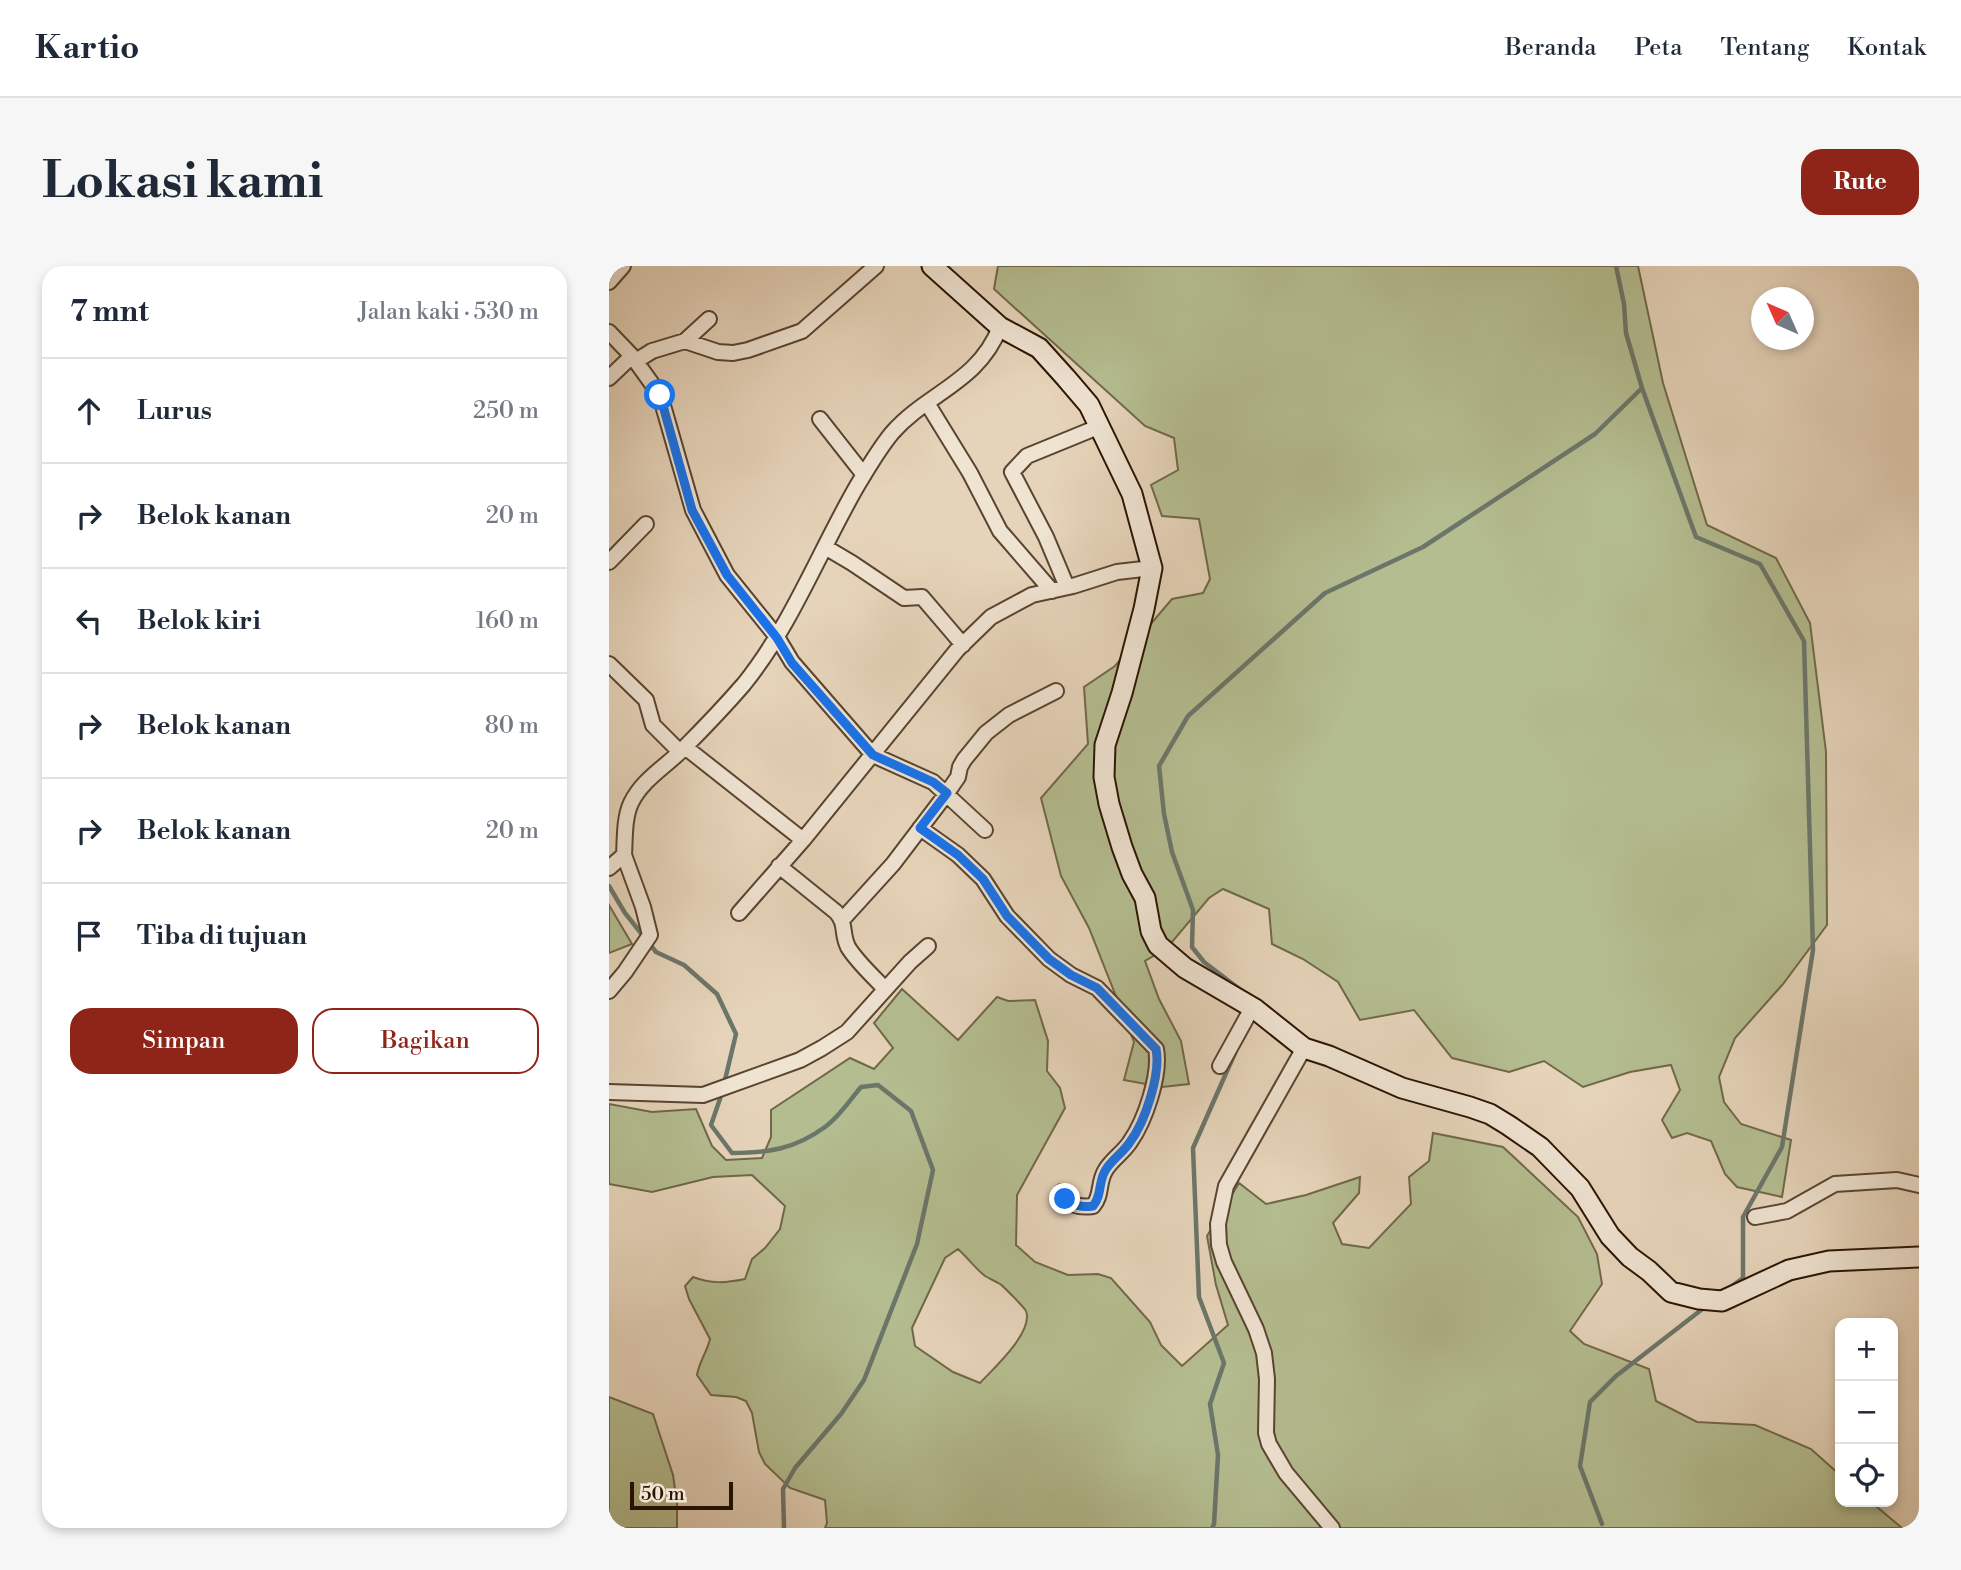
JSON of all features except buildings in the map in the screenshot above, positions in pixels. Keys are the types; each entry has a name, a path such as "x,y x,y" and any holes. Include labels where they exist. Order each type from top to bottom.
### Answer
{"street":[{"path":"609,282 623,266"},
{"path":"685,341 718,352 733,353 802,331 876,266"},
{"path":"932,266 1000,327 1039,348 1089,405 1132,494 1152,568 1145,609 1105,745 1104,777 1109,804 1132,874 1145,898 1151,931 1158,945 1185,968 1257,1011 1304,1048 1328,1055 1402,1088 1490,1114 1508,1125 1540,1147 1580,1188 1611,1236 1630,1257 1671,1292 1722,1301 1789,1270 1829,1261 1919,1257"},
{"path":"609,378 634,359 685,341 709,318"},
{"path":"609,991 646,940 643,907 624,855 631,804 644,784 683,749 743,684 777,638 839,517 876,454 894,432 927,403 961,380 983,358 994,343 1000,327"},
{"path":"609,332 634,359 660,395 692,510 727,575 777,638 792,663 873,755 933,782 985,830"},
{"path":"927,403 970,472 1000,531 1052,590"},
{"path":"820,419 864,475"},
{"path":"1067,587 1046,537 1012,472 1027,456 1098,427"},
{"path":"609,562 646,524"},
{"path":"825,547 904,598 922,597 963,645"},
{"path":"739,913 803,840 963,645 991,617 1033,595 1117,572 1152,568"},
{"path":"609,664 646,700 653,725 803,840"},
{"path":"885,989 850,951 843,932 843,919 893,864 947,793 958,777 964,760 986,733 1009,715 1056,691"},
{"path":"920,828 958,855 983,879 1007,916 1049,959 1071,975 1097,988 1156,1049 1159,1062 1148,1102 1136,1132 1103,1174 1096,1203 1084,1208 1074,1205 1065,1199 1062,1192"},
{"path":"610,867 624,855"},
{"path":"779,866 843,919"},
{"path":"609,1091 703,1095 800,1060 847,1032 910,961 928,946"},
{"path":"1220,1066 1257,1011"},
{"path":"1304,1048 1226,1186 1218,1224 1219,1245 1264,1353 1268,1378 1266,1423 1269,1444 1286,1473 1332,1528"},
{"path":"1755,1217 1787,1211 1835,1184 1897,1180 1919,1185"}],"green space":[{"path":"998,266 1638,266 1663,383 1707,525 1776,558 1810,623 1826,752 1827,925 1783,984 1735,1038 1719,1077 1724,1102 1741,1124 1791,1140 1782,1197 1737,1187 1725,1174 1711,1141 1687,1133 1672,1138 1662,1120 1680,1090 1671,1065 1630,1072 1583,1087 1544,1061 1509,1072 1452,1058 1414,1010 1360,1020 1338,982 1303,959 1272,944 1269,909 1223,889 1209,898 1167,948 1145,961 1159,999 1181,1041 1189,1084 1162,1087 1124,1080 1134,1042 1089,928 1061,876 1041,798 1088,744 1084,687 1115,666 1172,599 1203,593 1210,579 1199,519 1162,516 1151,485 1178,470 1174,438 1145,426 994,289"},
{"path":"609,905 632,944 609,953"},
{"path":"902,989 958,1040 997,997 1008,1001 1035,1000 1048,1041 1047,1071 1060,1088 1065,1108 1017,1195 1016,1245 1035,1262 1068,1275 1098,1274 1111,1278 1150,1322 1161,1345 1182,1366 1228,1325 1216,1285 1207,1236 1239,1183 1266,1204 1306,1195 1360,1177 1359,1193 1333,1223 1342,1244 1369,1248 1411,1204 1409,1177 1429,1161 1433,1133 1503,1147 1578,1217 1597,1254 1602,1284 1570,1331 1584,1344 1649,1369 1656,1401 1697,1422 1755,1425 1811,1449 1835,1471 1835,1507 1877,1507 1902,1528 825,1528 825,1500 790,1488 765,1464 759,1452 752,1413 746,1401 736,1397 711,1395 697,1375 710,1339 685,1286 693,1277 719,1282 745,1279 752,1259 780,1229 785,1206 752,1175 713,1177 652,1192 609,1184 609,1104 652,1112 696,1109 712,1146 726,1160 762,1158 771,1137 771,1110 850,1058 874,1069 893,1048 874,1023","holes":["958,1249 978,1270 1002,1285 1018,1301 1026,1311 1027,1320 1018,1339 980,1383 953,1372 915,1346 912,1328 945,1258"]},
{"path":"609,1397 653,1414 673,1475 677,1528 609,1528"}],"waterway":[{"path":"1616,266 1624,304 1626,333 1642,388 1696,537 1760,564 1804,641 1813,950 1782,1147 1743,1217 1743,1278 1728,1289"},
{"path":"1242,991 1204,962 1192,947 1193,910 1172,852 1164,814 1159,766 1188,716 1325,593 1423,547 1595,434 1642,388"},
{"path":"609,886 625,913 656,952 684,965 717,994 736,1034 724,1084"},
{"path":"1212,1528 1218,1455 1210,1404 1224,1363 1199,1297 1193,1148 1235,1053"},
{"path":"722,1093 711,1125 732,1153 745,1153 769,1151 803,1140 830,1123 861,1087 878,1085 911,1111 933,1170 917,1244 864,1380 841,1414 795,1468 783,1489 784,1528"},
{"path":"1602,1524 1580,1466 1590,1402 1616,1376 1705,1307"}],"route":[{"path":"660,395 692,510 727,575 777,638 792,663 873,755 933,782 947,793 920,828 958,855 983,879 1007,916 1049,959 1071,975 1097,988 1156,1049 1159,1062 1152,1092 1136,1132 1103,1174 1096,1203 1084,1208 1065,1199"}]}
